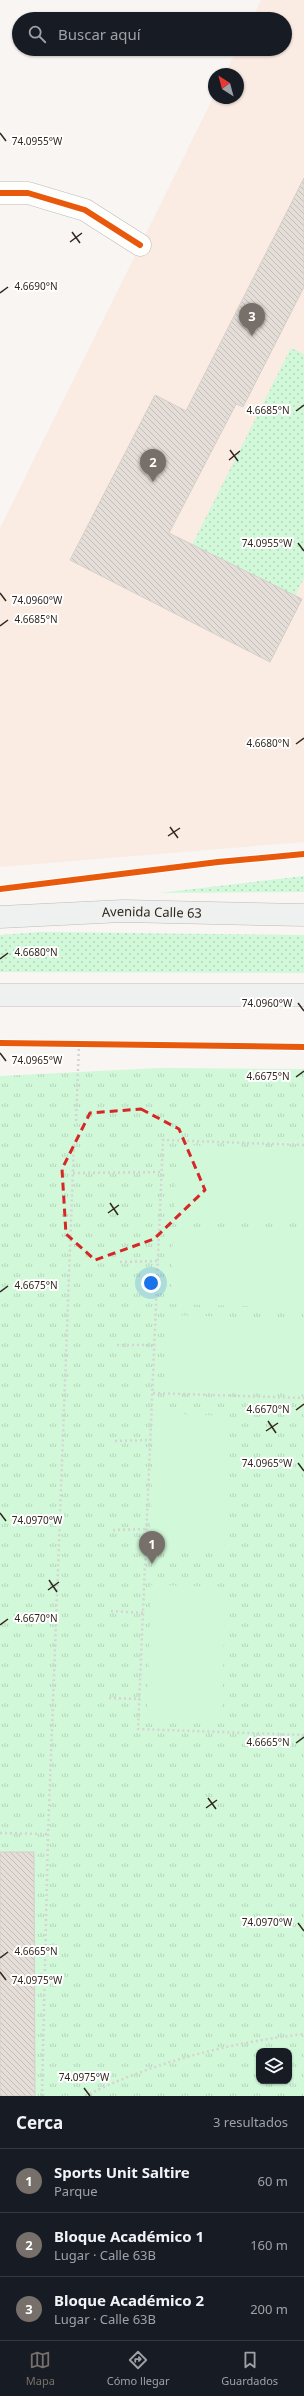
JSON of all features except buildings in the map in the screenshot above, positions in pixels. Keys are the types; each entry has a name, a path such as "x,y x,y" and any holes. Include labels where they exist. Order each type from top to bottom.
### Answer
{"main road":[{"name":"Avenida Calle 63","path":"0,917 123,911 304,915"},
{"path":"0,995 304,995"}],"street":[{"path":"0,193 28,193 85,210 140,245"}],"path":[{"path":"71,1044 86,1044"},
{"path":"76,1121 79,1044"},
{"path":"304,1145 163,1140 138,1729 304,1735"},
{"path":"42,2096 48,1834 74,1143"},
{"path":"73,1173 162,1172"},
{"path":"120,1262 158,1261"},
{"path":"117,1345 155,1345"},
{"path":"153,1393 304,1398"},
{"path":"115,1441 151,1440"},
{"path":"113,1530 147,1529"},
{"path":"111,1612 143,1613"},
{"path":"109,1698 140,1699"},
{"path":"0,1833 48,1834"},
{"path":"85,2096 110,2084 194,2054 255,2040 304,2034"}],"highlighted area":[{"path":"141,1109 179,1129 205,1190 154,1239 95,1260 66,1234 62,1169 90,1113"}],"shaded area":[{"path":"261,0 304,0 304,842 0,867 0,528 210,104 244,104 244,68 228,68 234,56 292,56 292,12 255,12"}],"green space":[{"path":"291,348 304,354 304,578 295,596 192,545"},
{"path":"304,876 304,892 159,893"},
{"path":"40,932 304,935 304,973 0,972 0,935"},
{"path":"159,1068 304,1069 304,2096 0,2096 0,1076"},
{"path":"177,1145 304,1149 304,1223 174,1219"},
{"path":"173,1230 304,1233 304,1308 171,1304"},
{"path":"170,1315 304,1319 304,1393 168,1389"},
{"path":"154,1413 228,1416 224,1551 150,1550"},
{"path":"151,1585 225,1587 222,1723 147,1722"}],"cycle path":[{"path":"0,193 28,193 85,210 140,245"},
{"path":"0,889 218,862 304,854"},
{"path":"0,1043 304,1047"}],"place":[{"name":"Bloque Académico 2","path":"252,336"},
{"name":"Bloque Académico 1","path":"153,482"},
{"name":"Sports Unit Saltire","path":"152,1564"}]}
